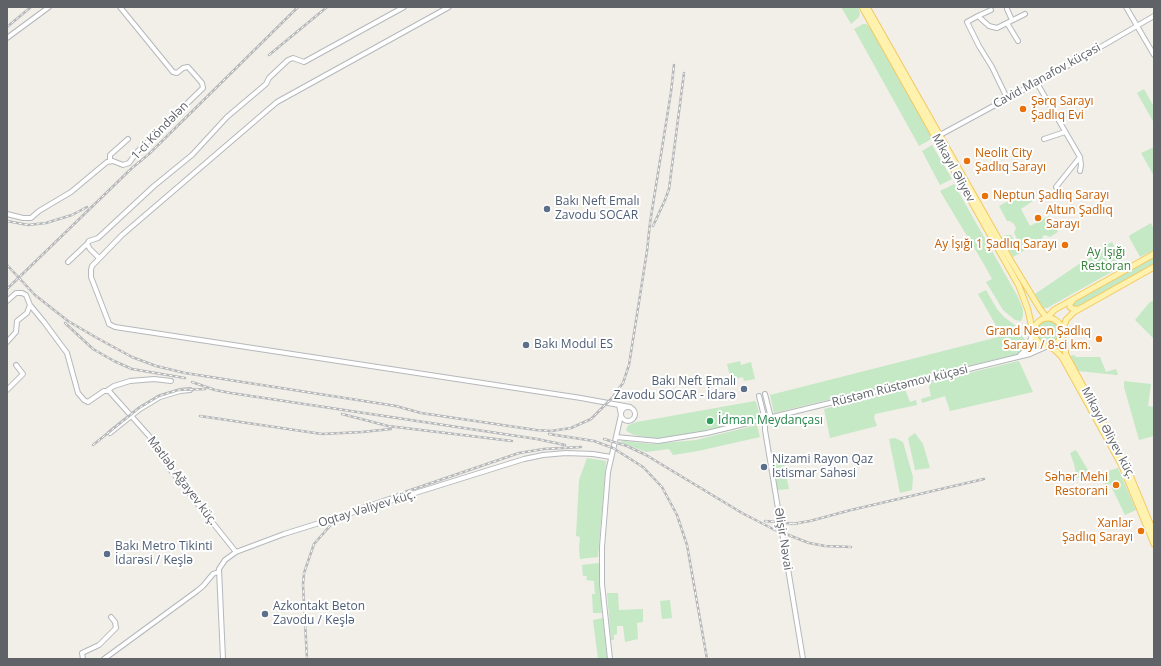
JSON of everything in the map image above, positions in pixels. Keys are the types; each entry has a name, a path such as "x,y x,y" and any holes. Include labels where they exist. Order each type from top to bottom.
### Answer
{"main road":[{"name":"Mikayıl Əliyev","path":"862,7 1019,286 1028,310 1034,333"},
{"name":"Mikayıl Əliyev","path":"867,7 1008,255 1040,309 1047,318"},
{"path":"1040,309 1045,312 1054,310 1154,254"},
{"path":"1054,310 1047,318 1036,324 1034,333 1036,341 1043,346 1057,343 1068,317 1079,309 1154,266"},
{"path":"1073,299 1070,307 1073,309 1079,309"},
{"path":"1047,318 1058,322 1062,334"},
{"name":"Mikayıl Əliyev küç.","path":"1062,334 1066,355 1125,463 1152,535"},
{"path":"1048,346 1058,352 1062,357 1113,451 1152,535 1154,545"}],"street":[{"path":"7,38 49,7"},
{"name":"1-ci Köndələn","path":"110,161 123,165 128,163 136,153 203,86 188,67 183,68 177,73 173,72 120,7"},
{"path":"68,262 89,241 98,238 149,190 192,155 227,117 266,84 269,78 288,60 293,58 304,62 404,7"},
{"path":"449,7 277,102 122,235 99,258 90,270 91,277 109,324 115,327 619,405 630,407 634,410 634,418 632,420 624,420 621,415 619,405"},
{"path":"1126,7 1154,55"},
{"path":"1007,9 1012,20"},
{"path":"991,10 967,22 1007,98"},
{"path":"978,16 989,26 997,28 1024,14"},
{"name":"Cavid Manafov küçəsi","path":"940,135 1037,83 1154,16"},
{"path":"1007,23 1018,41"},
{"path":"1037,83 1080,157 1082,165 1080,171"},
{"path":"1044,139 1065,132"},
{"path":"7,214 23,218 31,218 39,211 71,192 110,161 110,155 128,139"},
{"path":"1056,186 1080,157"},
{"path":"87,244 99,258"},
{"path":"7,301 14,294 22,293 26,296 30,305 67,353 77,391 86,402 90,402 104,391 114,386 130,381 154,379 171,381"},
{"path":"7,342 16,332 17,321 27,313 30,305"},
{"path":"1018,356 1028,349 1034,333"},
{"name":"Rüstəm Rüstəmov küçəsi","path":"616,437 650,441 668,440 707,434 1030,354 1048,346"},
{"path":"7,390 23,374 16,365"},
{"name":"Mətləb Ağayev küç.","path":"108,390 159,447 167,465 236,552"},
{"path":"110,433 131,416 160,397 180,391 190,390"},
{"path":"765,394 771,418"},
{"name":"Əlişir Nəvai","path":"759,396 765,420 766,435 802,659"},
{"path":"610,659 602,584 605,502 611,457 621,415 624,408 630,407"},
{"name":"Oqtay Vəliyev küç.","path":"104,659 197,591 213,574 218,572 222,563 236,552 280,536 524,459 543,455 566,453 593,454 611,457"},
{"path":"218,572 223,659"},
{"path":"82,659 82,653 99,645 116,628 115,622 111,617"}],"green space":[{"path":"841,7 858,7 860,14 859,17 851,24"},
{"path":"866,24 871,28 933,138 919,146 854,29"},
{"path":"1144,89 1154,107 1154,123 1137,93"},
{"path":"932,145 952,179 940,185 922,151"},
{"path":"1154,147 1154,176 1141,153"},
{"path":"954,184 1018,297 1023,309 1021,321 1015,320 1003,310 986,282 992,279 940,191"},
{"path":"1027,191 1033,201 1021,209 1030,226 1049,216 1058,232 1050,237 1045,235 1043,236 1041,241 1013,257 1002,237 1011,235 1018,248 1021,246 1014,233 1016,228 1014,224 1007,221 999,206"},
{"path":"1151,223 1154,229 1154,250 1140,257 1129,237"},
{"name":"Ay İşığı Restoran","path":"1112,242 1124,265 1047,308 1043,308 1035,294 1091,257 1090,254"},
{"path":"1154,257 1154,264 1076,307 1072,306 1073,302"},
{"path":"986,290 997,309 1004,317 1016,326 999,331 978,294"},
{"path":"1154,300 1154,339 1135,320 1149,303"},
{"path":"1048,320 1056,324 1060,332 1056,340 1048,344 1040,340 1036,332 1040,324"},
{"path":"1014,333 1021,335 1026,341 1025,347 1018,354 774,413 770,395"},
{"path":"1074,355 1076,357 1100,357 1106,372 1116,369 1118,374 1078,371 1070,356"},
{"path":"740,361 741,365 751,362 755,379 744,381 743,377 731,380 727,364"},
{"path":"1019,361 1033,392 950,411 945,396 922,403 921,399 931,396 929,387 931,382"},
{"path":"1124,381 1151,384 1148,406 1154,407 1154,436 1139,440 1124,387"},
{"path":"905,389 910,402 916,400 917,405 875,414 874,418 877,426 830,438 824,409"},
{"path":"755,401 760,416 759,417 697,433 658,439 634,435 626,430 628,425 637,422"},
{"path":"757,425 760,437 673,455 669,449 646,452 620,442 652,444 696,440"},
{"path":"915,433 923,444 930,468 915,470 908,438"},
{"path":"895,438 903,442 913,477 912,490 900,493 889,439"},
{"path":"1076,450 1091,475 1077,478 1070,453"},
{"path":"782,456 789,489 777,490 772,458"},
{"path":"587,458 606,461 598,557 580,559 580,537 576,536 579,480"},
{"path":"1118,468 1136,510 1125,515 1110,484 1105,485 1104,481 1110,479 1108,471"},
{"path":"599,563 602,613 593,613 592,594 595,594 594,581 586,580 587,576 583,576 582,565"},
{"path":"607,593 618,593 619,610 643,609 643,622 637,623 638,639 625,642 623,626 617,626 617,634 614,635 614,640 611,640"},
{"path":"670,600 672,618 662,619 660,601"},
{"path":"603,618 607,659 598,659 593,620"}],"railway":[{"path":"7,27 31,7"},
{"path":"7,289 132,168 149,154 298,7"},
{"path":"269,55 327,7"},
{"path":"7,265 35,295 68,321 132,357 156,366 185,373 396,406 421,413 536,430 551,431 571,428 591,419 612,398 623,383 629,365 674,65"},
{"path":"653,226 669,189 684,73"},
{"path":"7,221 28,225 46,223 72,215 87,207"},
{"path":"65,323 93,349 114,361 132,369 185,378"},
{"path":"192,382 215,390 231,393 537,439 565,445"},
{"path":"93,445 139,408 159,396 178,390 205,389"},
{"path":"342,414 388,426 512,441"},
{"path":"200,416 322,434 391,429"},
{"path":"549,434 594,441 613,448 643,467 662,487 677,515 687,545 707,659"},
{"path":"604,439 627,446 646,455 742,513 773,529 809,543 825,546 851,547"},
{"path":"307,659 303,585 304,573 314,544 337,518 355,509 519,453 544,449 581,447"},
{"path":"792,524 984,479"},
{"path":"765,521 797,524"}],"place":[{"name":"Şərq Sarayı Şadlıq Evi","path":"1023,109"},
{"name":"Neolit City Şadlıq Sarayı","path":"967,161"},
{"name":"Neptun Şadlıq Sarayı","path":"985,196"},
{"name":"Bakı Neft Emalı Zavodu SOCAR","path":"547,209"},
{"name":"Altun Şadlıq Sarayı","path":"1038,218"},
{"name":"Ay İşığı 1 Şadlıq Sarayı","path":"1065,245"},
{"name":"Grand Neon Şadlıq Sarayı / 8-ci km.","path":"1099,339"},
{"name":"Bakı Modul ES","path":"526,345"},
{"name":"Bakı Neft Emalı Zavodu SOCAR - İdarə","path":"744,389"},
{"name":"İdman Meydançası","path":"710,421"},
{"name":"Nizami Rayon Qaz İstismar Sahəsi","path":"764,467"},
{"name":"Səhər Mehi Restorani","path":"1116,485"},
{"name":"Xanlar Şadlıq Sarayı","path":"1141,531"},
{"name":"Bakı Metro Tikinti İdarəsi / Keşlə","path":"107,554"},
{"name":"Azkontakt Beton Zavodu / Keşlə","path":"265,614"}]}
